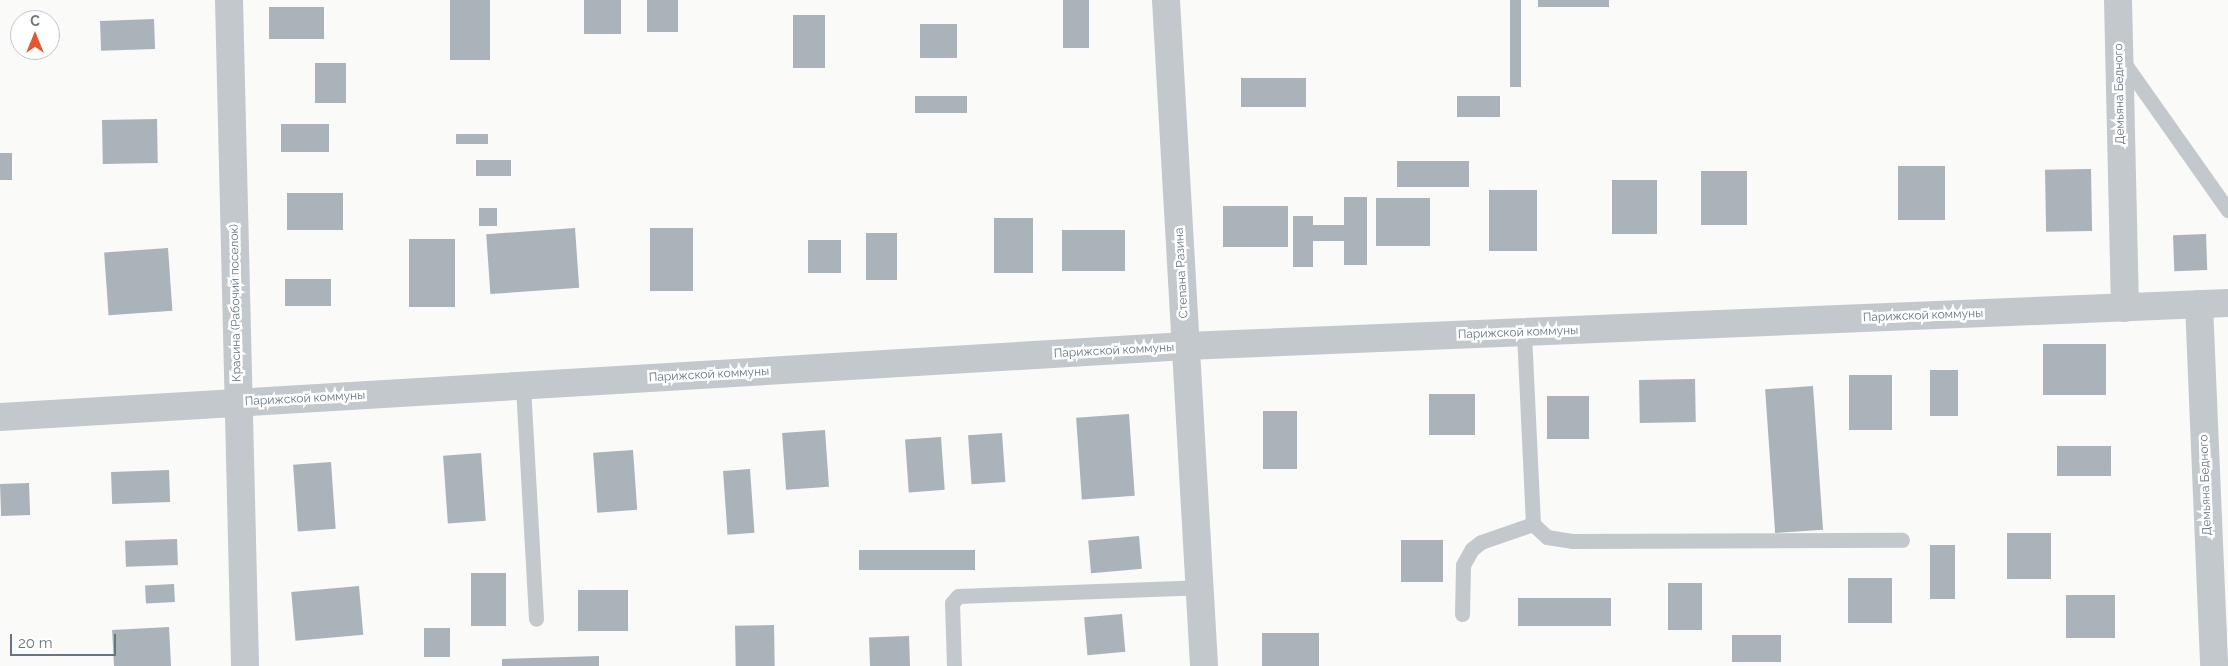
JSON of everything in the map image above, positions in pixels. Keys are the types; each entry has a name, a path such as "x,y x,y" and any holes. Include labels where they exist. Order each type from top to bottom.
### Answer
{"street":[{"name":"Красина (Рабочий поселок)","path":"229,0 245,666"},
{"name":"Степана Разина","path":"1166,0 1204,666"},
{"name":"Демьяна Бедного","path":"2118,0 2125,308"},
{"name":"Парижской коммуны","path":"0,417 1186,346 2228,303"},
{"name":"Демьяна Бедного","path":"2199,304 2214,666"}],"lane":[{"path":"2120,57 2228,210"},
{"path":"1524,333 1533,524 1547,537 1572,541 1902,540"},
{"path":"523,386 536,619"},
{"path":"1462,614 1463,565 1472,549 1481,542 1533,524"},
{"path":"954,666 952,603 958,596 1200,587"}],"building":[{"path":"450,0 490,0 490,60 450,60"},
{"path":"584,0 621,0 621,34 584,34"},
{"path":"647,0 678,0 678,32 647,32"},
{"path":"1063,0 1089,0 1089,48 1063,48"},
{"path":"1510,0 1521,0 1521,87 1510,87"},
{"path":"1538,0 1609,0 1609,7 1538,7"},
{"path":"269,7 324,7 324,39 269,39"},
{"path":"793,15 825,15 825,68 793,68"},
{"path":"154,19 155,49 101,51 100,21"},
{"path":"920,24 957,24 957,58 920,58"},
{"path":"315,63 346,63 346,103 315,103"},
{"path":"1241,78 1306,78 1306,107 1241,107"},
{"path":"915,96 967,96 967,113 915,113"},
{"path":"1457,96 1500,96 1500,117 1457,117"},
{"path":"157,119 158,163 103,164 102,120"},
{"path":"281,124 329,124 329,152 281,152"},
{"path":"456,134 488,134 488,144 456,144"},
{"path":"0,153 12,153 12,180 0,180"},
{"path":"476,160 511,160 511,176 476,176"},
{"path":"1397,161 1469,161 1469,187 1397,187"},
{"path":"1898,166 1945,166 1945,220 1898,220"},
{"path":"2091,169 2092,231 2046,232 2045,170"},
{"path":"1701,171 1747,171 1747,225 1701,225"},
{"path":"1612,180 1657,180 1657,234 1612,234"},
{"path":"1489,190 1537,190 1537,251 1489,251"},
{"path":"287,193 343,193 343,230 287,230"},
{"path":"1344,197 1367,197 1367,265 1344,265 1344,241 1313,241 1313,267 1293,267 1293,216 1313,216 1313,225 1344,225"},
{"path":"1376,198 1430,198 1430,246 1376,246"},
{"path":"1223,206 1288,206 1288,247 1223,247"},
{"path":"479,208 497,208 497,226 479,226"},
{"path":"994,218 1033,218 1033,273 994,273"},
{"path":"575,228 579,288 490,294 486,234"},
{"path":"650,228 693,228 693,291 650,291"},
{"path":"1062,230 1125,230 1125,271 1062,271"},
{"path":"866,233 897,233 897,280 866,280"},
{"path":"2206,234 2207,270 2174,271 2173,235"},
{"path":"409,239 455,239 455,307 409,307"},
{"path":"808,240 841,240 841,273 808,273"},
{"path":"168,248 172,311 109,315 104,252"},
{"path":"285,279 331,279 331,306 285,306"},
{"path":"2043,344 2106,344 2106,395 2043,395"},
{"path":"1930,370 1958,370 1958,416 1930,416"},
{"path":"1849,375 1892,375 1892,430 1849,430"},
{"path":"1695,379 1696,422 1640,423 1639,380"},
{"path":"1813,386 1823,530 1775,533 1765,389"},
{"path":"1429,394 1475,394 1475,435 1429,435"},
{"path":"1547,396 1589,396 1589,439 1547,439"},
{"path":"1263,411 1297,411 1297,469 1263,469"},
{"path":"1129,414 1135,496 1082,499 1076,418"},
{"path":"825,430 829,487 786,490 782,433"},
{"path":"1002,433 1005,482 972,484 968,435"},
{"path":"941,437 945,490 909,492 905,440"},
{"path":"2057,446 2111,446 2111,476 2057,476"},
{"path":"633,450 637,510 597,513 593,453"},
{"path":"481,453 486,521 448,523 443,456"},
{"path":"331,462 336,529 298,531 293,465"},
{"path":"750,469 754,533 728,535 723,471"},
{"path":"169,470 170,502 112,504 111,472"},
{"path":"29,483 30,515 1,516 0,484"},
{"path":"2007,533 2051,533 2051,579 2007,579"},
{"path":"1139,536 1142,569 1091,573 1088,540"},
{"path":"177,539 178,565 126,567 125,541"},
{"path":"1401,540 1443,540 1443,582 1401,582"},
{"path":"1930,545 1955,545 1955,599 1930,599"},
{"path":"859,550 975,550 975,570 859,570"},
{"path":"471,573 506,573 506,626 471,626"},
{"path":"1848,578 1892,578 1892,623 1848,623"},
{"path":"1668,583 1702,583 1702,630 1668,630"},
{"path":"174,584 175,602 146,603 145,586"},
{"path":"359,586 363,635 296,641 291,592"},
{"path":"578,590 628,590 628,631 578,631"},
{"path":"2066,595 2115,595 2115,638 2066,638"},
{"path":"1518,598 1611,598 1611,626 1518,626"},
{"path":"1122,614 1125,652 1087,655 1084,617"},
{"path":"774,625 775,666 736,666 735,626"},
{"path":"169,627 171,666 114,666 112,630"},
{"path":"424,628 450,628 450,657 424,657"},
{"path":"1262,633 1319,633 1319,666 1262,666"},
{"path":"1732,635 1781,635 1781,662 1732,662"},
{"path":"909,636 910,666 870,666 869,637"},
{"path":"599,656 599,666 502,666 502,659"}]}
